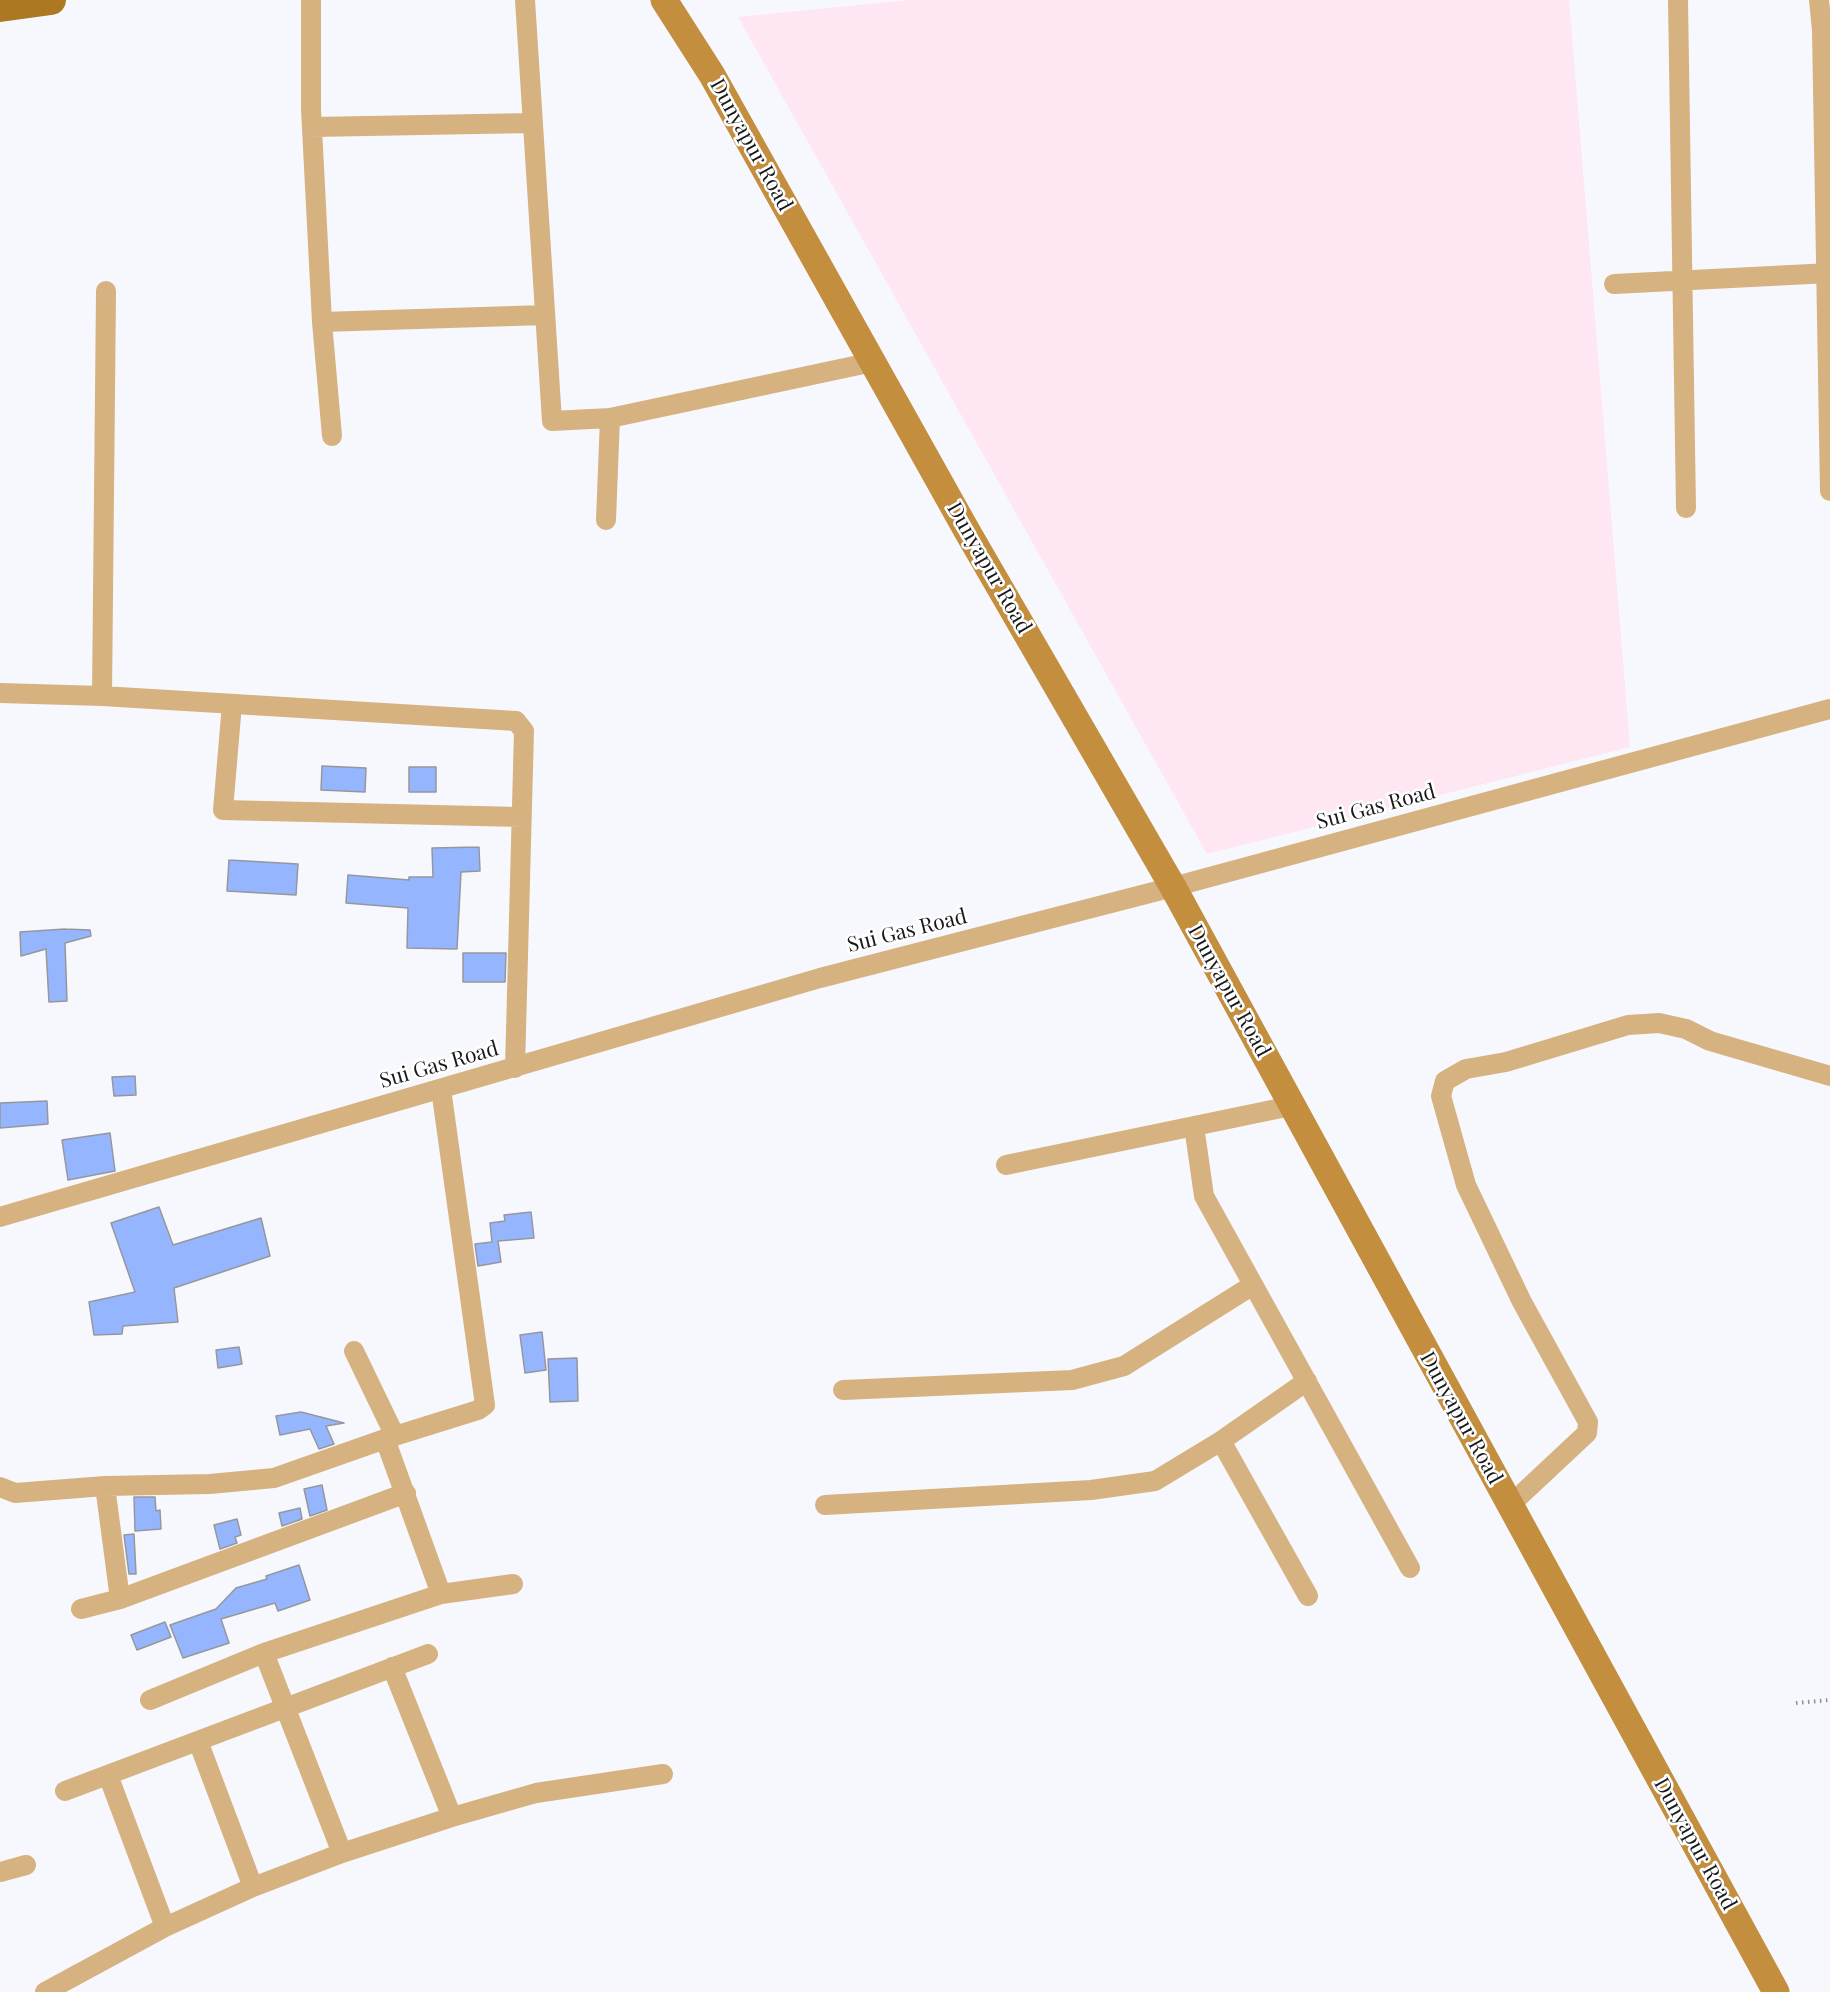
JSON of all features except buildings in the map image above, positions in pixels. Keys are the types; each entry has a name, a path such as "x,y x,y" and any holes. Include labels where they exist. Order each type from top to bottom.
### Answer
{"main road":[{"path":"0,7 51,0"}],"street":[{"path":"311,0 312,127 322,322 332,436"},
{"path":"525,0 552,421 610,418 873,362"},
{"name":"Dunyapur Road","path":"664,0 712,75 1173,887 1776,1992"},
{"path":"1678,0 1686,508"},
{"path":"1819,0 1822,30 1828,273 1830,491"},
{"path":"312,127 533,123"},
{"path":"1614,284 1828,273"},
{"path":"102,696 106,291"},
{"path":"322,322 545,315"},
{"path":"606,520 610,418"},
{"path":"0,693 102,696 516,721 524,731 515,1068"},
{"path":"232,704 223,810 522,817"},
{"name":"Sui Gas Road","path":"0,1217 820,978 1173,887 1830,709"},
{"path":"1509,1506 1587,1433 1588,1422 1522,1302 1466,1185 1441,1096 1445,1080 1466,1069 1506,1062 1628,1024 1659,1023 1686,1029 1710,1041 1830,1076"},
{"path":"0,1487 15,1493 105,1486 210,1484 274,1478 390,1437 478,1410 485,1405 441,1089"},
{"path":"1006,1164 1291,1106"},
{"path":"1194,1126 1204,1196 1410,1568"},
{"path":"843,1390 1072,1380 1124,1366 1253,1285"},
{"path":"354,1351 390,1437 406,1493 441,1594"},
{"path":"825,1505 1091,1490 1155,1481 1221,1441 1307,1381"},
{"path":"1221,1441 1308,1596"},
{"path":"105,1486 120,1599"},
{"path":"81,1609 120,1599 406,1493"},
{"path":"150,1700 264,1653 441,1594 513,1584"},
{"path":"264,1653 342,1853"},
{"path":"64,1791 428,1654"},
{"path":"392,1667 452,1817"},
{"path":"198,1741 253,1887"},
{"path":"45,1992 165,1927 253,1887 342,1853 452,1817 536,1793 663,1774"},
{"path":"108,1775 165,1927"},
{"path":"0,1872 26,1865"}],"path":[{"path":"1796,1703 1830,1700"}],"shaded area":[{"path":"910,0 1569,0 1630,747 1207,854 738,17"}]}
